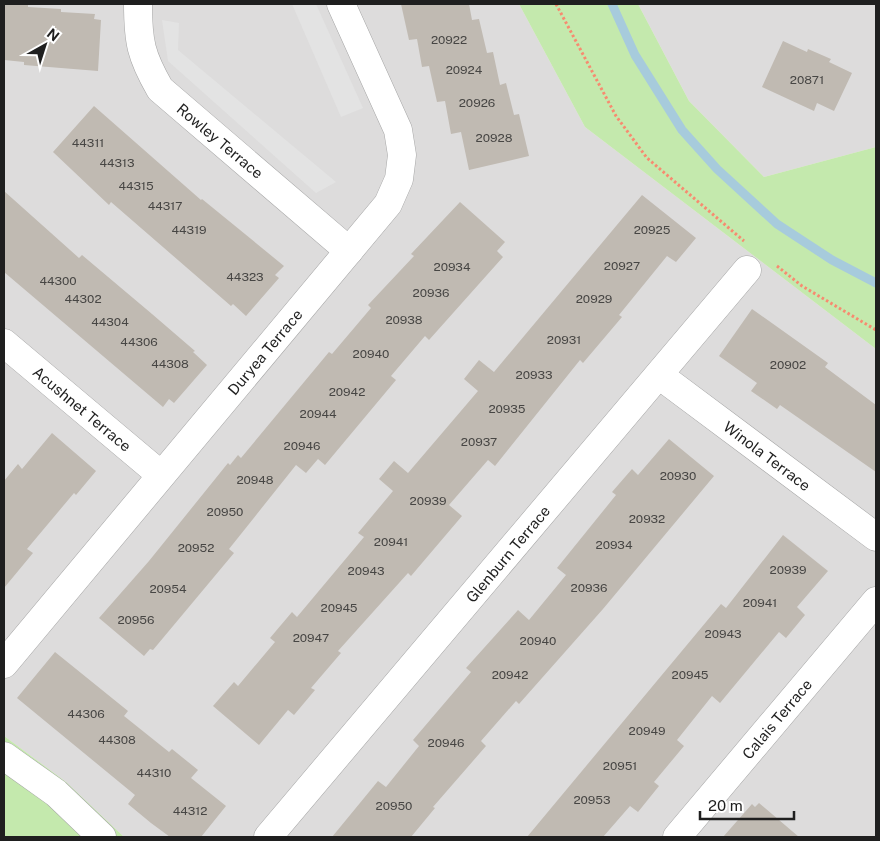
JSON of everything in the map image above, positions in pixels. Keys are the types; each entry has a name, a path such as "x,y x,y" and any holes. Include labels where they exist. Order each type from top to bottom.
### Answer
{"street":[{"name":"Rowley Terrace","path":"138,4 138,36 145,63 160,89 349,251"},
{"name":"Duryea Terrace","path":"4,664 388,204 399,179 402,155 398,130 341,4"},
{"name":"Glenburn Terrace","path":"268,837 755,259"},
{"name":"Acushnet Terrace","path":"4,342 161,475"},
{"name":"Winola Terrace","path":"659,375 876,537"},
{"name":"Calais Terrace","path":"677,837 876,601"},
{"path":"4,756 56,793 102,837"}],"path":[{"path":"556,4 616,116 647,158 755,259 876,330"}],"shaded area":[{"path":"4,4 519,4 585,127 876,349 876,837 124,837 66,782 4,736"},
{"path":"292,4 316,4 363,108 341,117"},
{"path":"638,4 876,4 876,147 764,177 689,101"},
{"path":"162,20 179,23 178,50 336,182 316,193 168,61"}],"green space":[{"path":"519,4 638,4 689,101 764,177 876,147 876,349 585,127"},
{"path":"4,736 66,782 124,837 4,837"}],"building":[{"path":"4,4 28,4 28,7 61,9 61,12 95,14 94,19 101,20 98,71 24,65 24,62 4,60"},
{"path":"401,4 469,4 472,20 479,19 487,53 493,52 500,85 506,83 514,115 519,114 529,156 469,170 461,132 451,134 445,101 437,102 429,66 422,67 417,39 409,40"},
{"path":"783,41 807,52 808,49 831,59 829,62 852,73 834,111 817,103 814,111 762,87"},
{"path":"94,106 201,200 284,266 275,275 279,278 246,316 233,304 231,306 111,202 109,205 53,152"},
{"path":"4,191 79,258 82,255 152,314 195,351 193,352 207,365 174,403 169,399 163,407 4,272"},
{"path":"642,195 696,238 676,262 667,256 619,315 622,317 583,363 580,360 495,466 488,460 449,505 462,516 411,576 408,573 338,651 341,653 311,688 315,690 294,715 288,710 259,745 213,706 234,682 238,686 275,642 270,638 292,612 297,617 364,537 358,533 393,491 379,479 394,461 408,473 478,391 464,379 479,360 494,372"},
{"path":"460,202 505,242 497,251 503,257 429,340 425,336 391,376 396,380 325,465 318,459 306,473 296,465 229,549 234,553 153,650 150,649 144,656 99,618 149,561 228,463 230,465 238,455 241,458 329,352 332,354 371,308 368,305 414,256 411,254"},
{"path":"752,309 828,363 825,367 876,405 876,472 780,405 777,409 751,391 757,383 719,356"},
{"path":"52,433 96,471 76,495 74,493 27,549 33,553 4,588 4,481 18,464 22,469"},
{"path":"669,439 714,476 603,609 519,704 516,701 481,741 486,746 433,807 435,808 411,837 332,837 378,781 386,787 419,746 413,740 471,672 466,668 518,610 529,620 566,575 557,568 616,495 612,492 632,469 638,475"},
{"path":"783,535 828,571 797,607 805,615 786,638 779,632 720,703 712,696 677,740 684,746 654,782 659,786 638,812 630,806 603,837 527,837 721,604 726,608"},
{"path":"55,652 128,711 124,716 169,752 172,749 198,770 191,778 226,806 201,837 170,837 151,823 128,804 135,795 17,698"},
{"path":"759,803 799,837 723,837 752,804 755,807"}],"waterway":[{"path":"612,4 635,55 682,130 717,169 777,224 832,260 876,283"}]}
